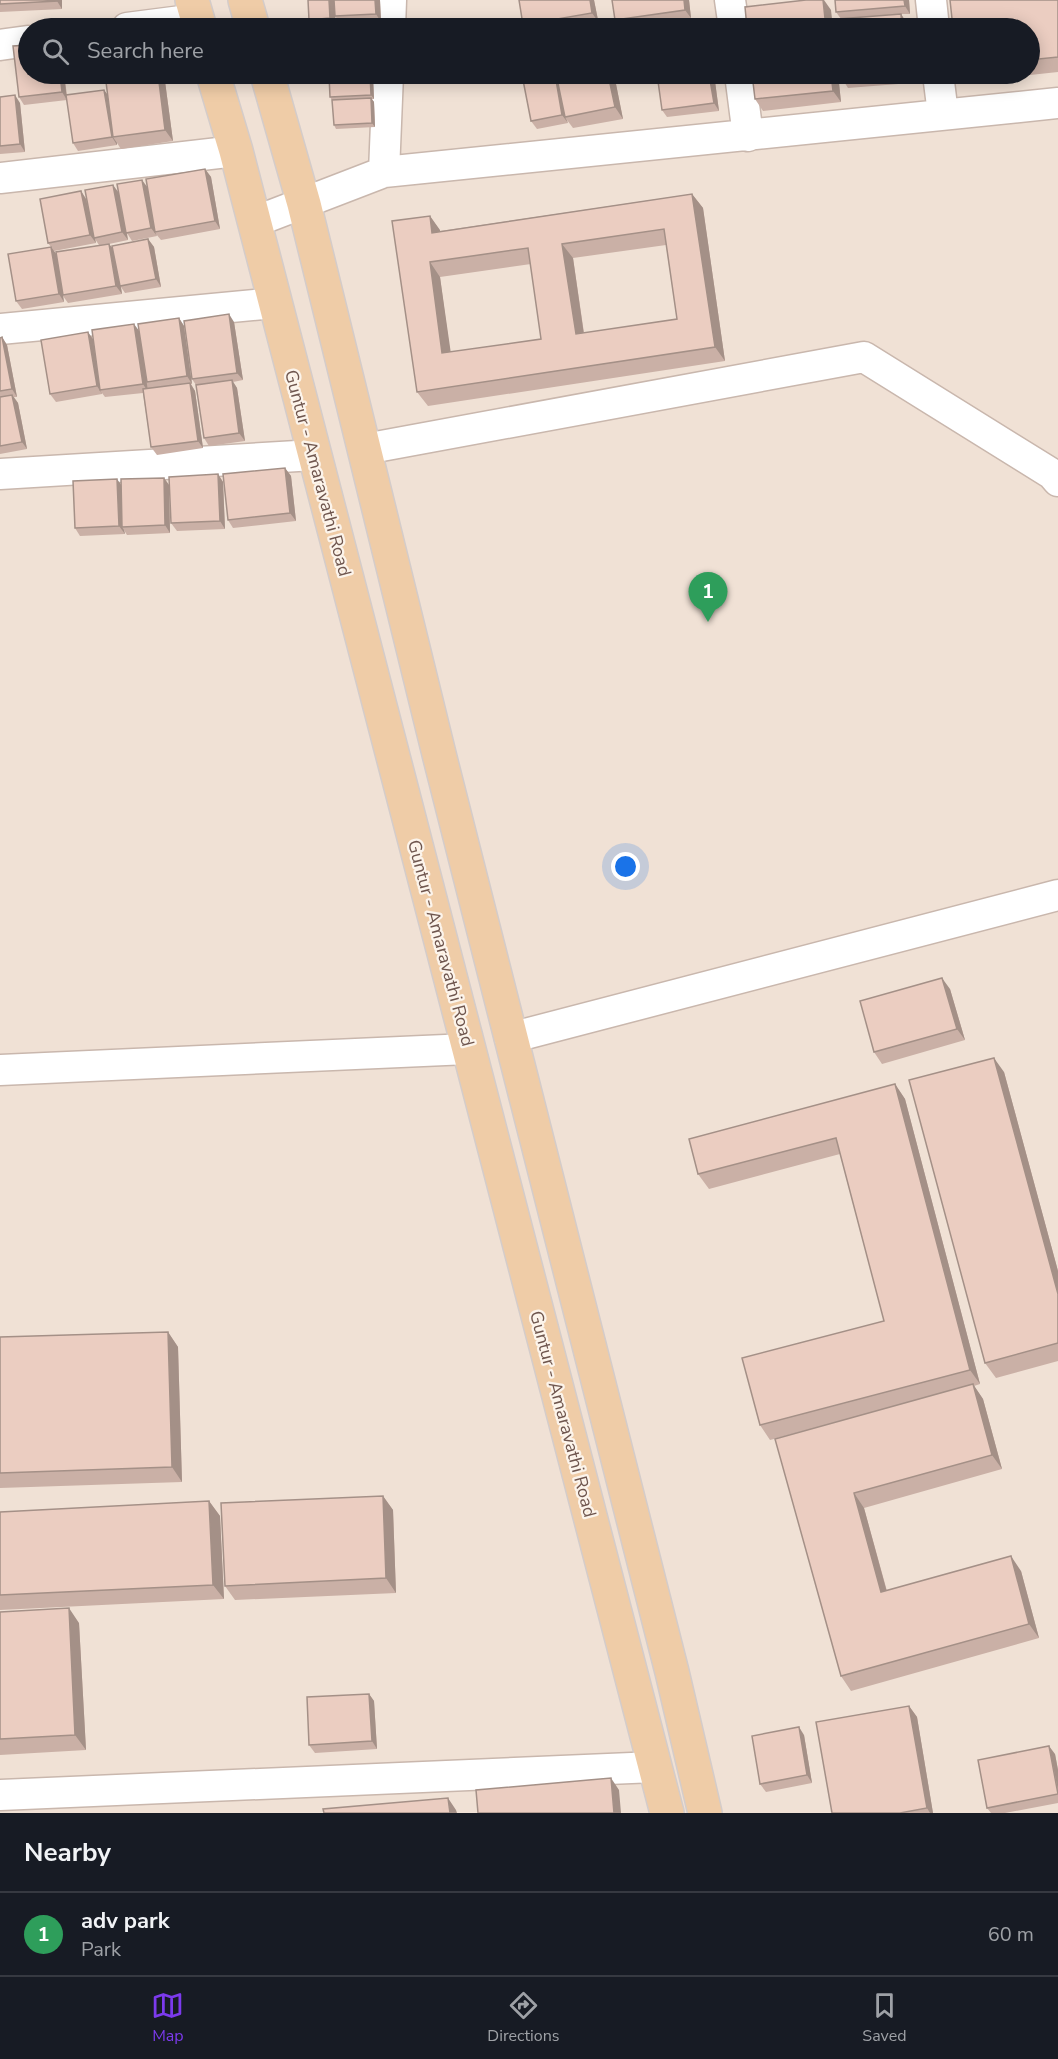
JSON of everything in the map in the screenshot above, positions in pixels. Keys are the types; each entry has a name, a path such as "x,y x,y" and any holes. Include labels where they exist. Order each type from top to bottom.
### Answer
{"main road":[{"path":"245,0 251,18"},
{"name":"Guntur - Amaravathi Road","path":"216,84 236,151 667,1813"},
{"path":"270,84 304,204 510,1038 672,1672 705,1813"},
{"path":"632,1680 672,1672"}],"street":[{"path":"390,18 391,0"},
{"path":"730,0 733,18"},
{"path":"931,0 933,18"},
{"path":"0,45 18,42"},
{"path":"384,172 388,84"},
{"path":"741,84 748,136"},
{"path":"939,84 943,114"},
{"path":"254,222 384,172 1058,103"},
{"path":"0,178 236,151"},
{"path":"0,329 274,303"},
{"path":"365,449 864,357 1052,474 1058,481"},
{"path":"0,474 314,455"},
{"path":"510,1038 1058,895"},
{"path":"0,1070 468,1049"},
{"path":"0,1795 656,1767"}],"shaded area":[{"path":"0,0 1058,0 1058,1813 0,1813"}],"building":[{"path":"0,0 56,0 57,1 0,4"},
{"path":"308,0 329,0 330,18 309,18"},
{"path":"334,0 375,0 376,14 335,16"},
{"path":"519,0 590,0 592,13 563,18 522,18"},
{"path":"612,0 684,0 685,10 615,18"},
{"path":"823,0 825,18 746,18 745,7"},
{"path":"835,0 904,0 905,6 836,12"},
{"path":"950,0 1058,0 1058,57 1040,59 1040,18 952,18"},
{"path":"901,14 901,18 851,18"},
{"path":"13,46 18,46 18,84 61,84 62,92 19,97"},
{"path":"106,84 159,84 165,130 113,137"},
{"path":"329,84 370,84 371,95 330,97"},
{"path":"524,84 557,84 562,115 531,121"},
{"path":"558,84 610,84 615,107 565,117"},
{"path":"658,84 711,84 714,103 662,110"},
{"path":"753,84 832,84 833,91 755,99"},
{"path":"104,90 112,137 73,143 66,95"},
{"path":"15,95 20,144 0,146 0,97"},
{"path":"371,98 372,123 334,125 332,100"},
{"path":"205,169 215,221 155,232 146,179"},
{"path":"142,180 151,228 126,233 117,184"},
{"path":"113,185 122,232 94,238 85,190"},
{"path":"81,191 90,235 48,243 40,199"},
{"path":"692,194 715,347 417,392 392,221 430,216 432,233","holes":["664,229 677,319 576,334 562,244","528,248 541,339 442,353 430,262"]},
{"path":"148,239 156,279 120,286 112,246"},
{"path":"109,244 116,286 63,295 56,252"},
{"path":"51,247 59,294 16,301 8,254"},
{"path":"229,314 237,373 192,379 184,321"},
{"path":"179,318 187,376 147,382 138,324"},
{"path":"134,324 143,384 100,390 92,330"},
{"path":"88,332 97,386 50,394 41,340"},
{"path":"2,337 12,389 0,391 0,338"},
{"path":"232,380 239,433 204,438 196,385"},
{"path":"190,383 198,441 151,447 143,389"},
{"path":"12,395 22,442 0,446 0,397"},
{"path":"285,468 290,513 228,520 223,474"},
{"path":"218,474 220,521 171,523 169,477"},
{"path":"164,478 165,525 122,527 121,479"},
{"path":"117,479 119,526 75,528 73,481"},
{"path":"942,978 957,1029 874,1052 860,1001"},
{"path":"994,1058 1058,1294 1058,1343 985,1363 909,1080"},
{"path":"895,1084 970,1370 760,1425 742,1358 884,1321 836,1138 698,1174 689,1139"},
{"path":"168,1332 172,1467 0,1473 0,1337"},
{"path":"973,1384 992,1455 854,1493 881,1592 1011,1556 1029,1624 841,1676 775,1439"},
{"path":"383,1496 386,1578 225,1586 221,1503"},
{"path":"209,1501 213,1585 0,1595 0,1512"},
{"path":"69,1608 75,1735 0,1739 0,1612"},
{"path":"369,1694 372,1741 309,1745 307,1697"},
{"path":"909,1706 927,1808 900,1813 832,1813 816,1722"},
{"path":"799,1727 807,1775 760,1784 752,1736"},
{"path":"1049,1746 1058,1794 987,1808 978,1760"},
{"path":"611,1778 614,1813 478,1813 476,1790"},
{"path":"448,1798 450,1813 324,1813 323,1809"}],"place":[{"name":"adv park","path":"708,622"}]}
